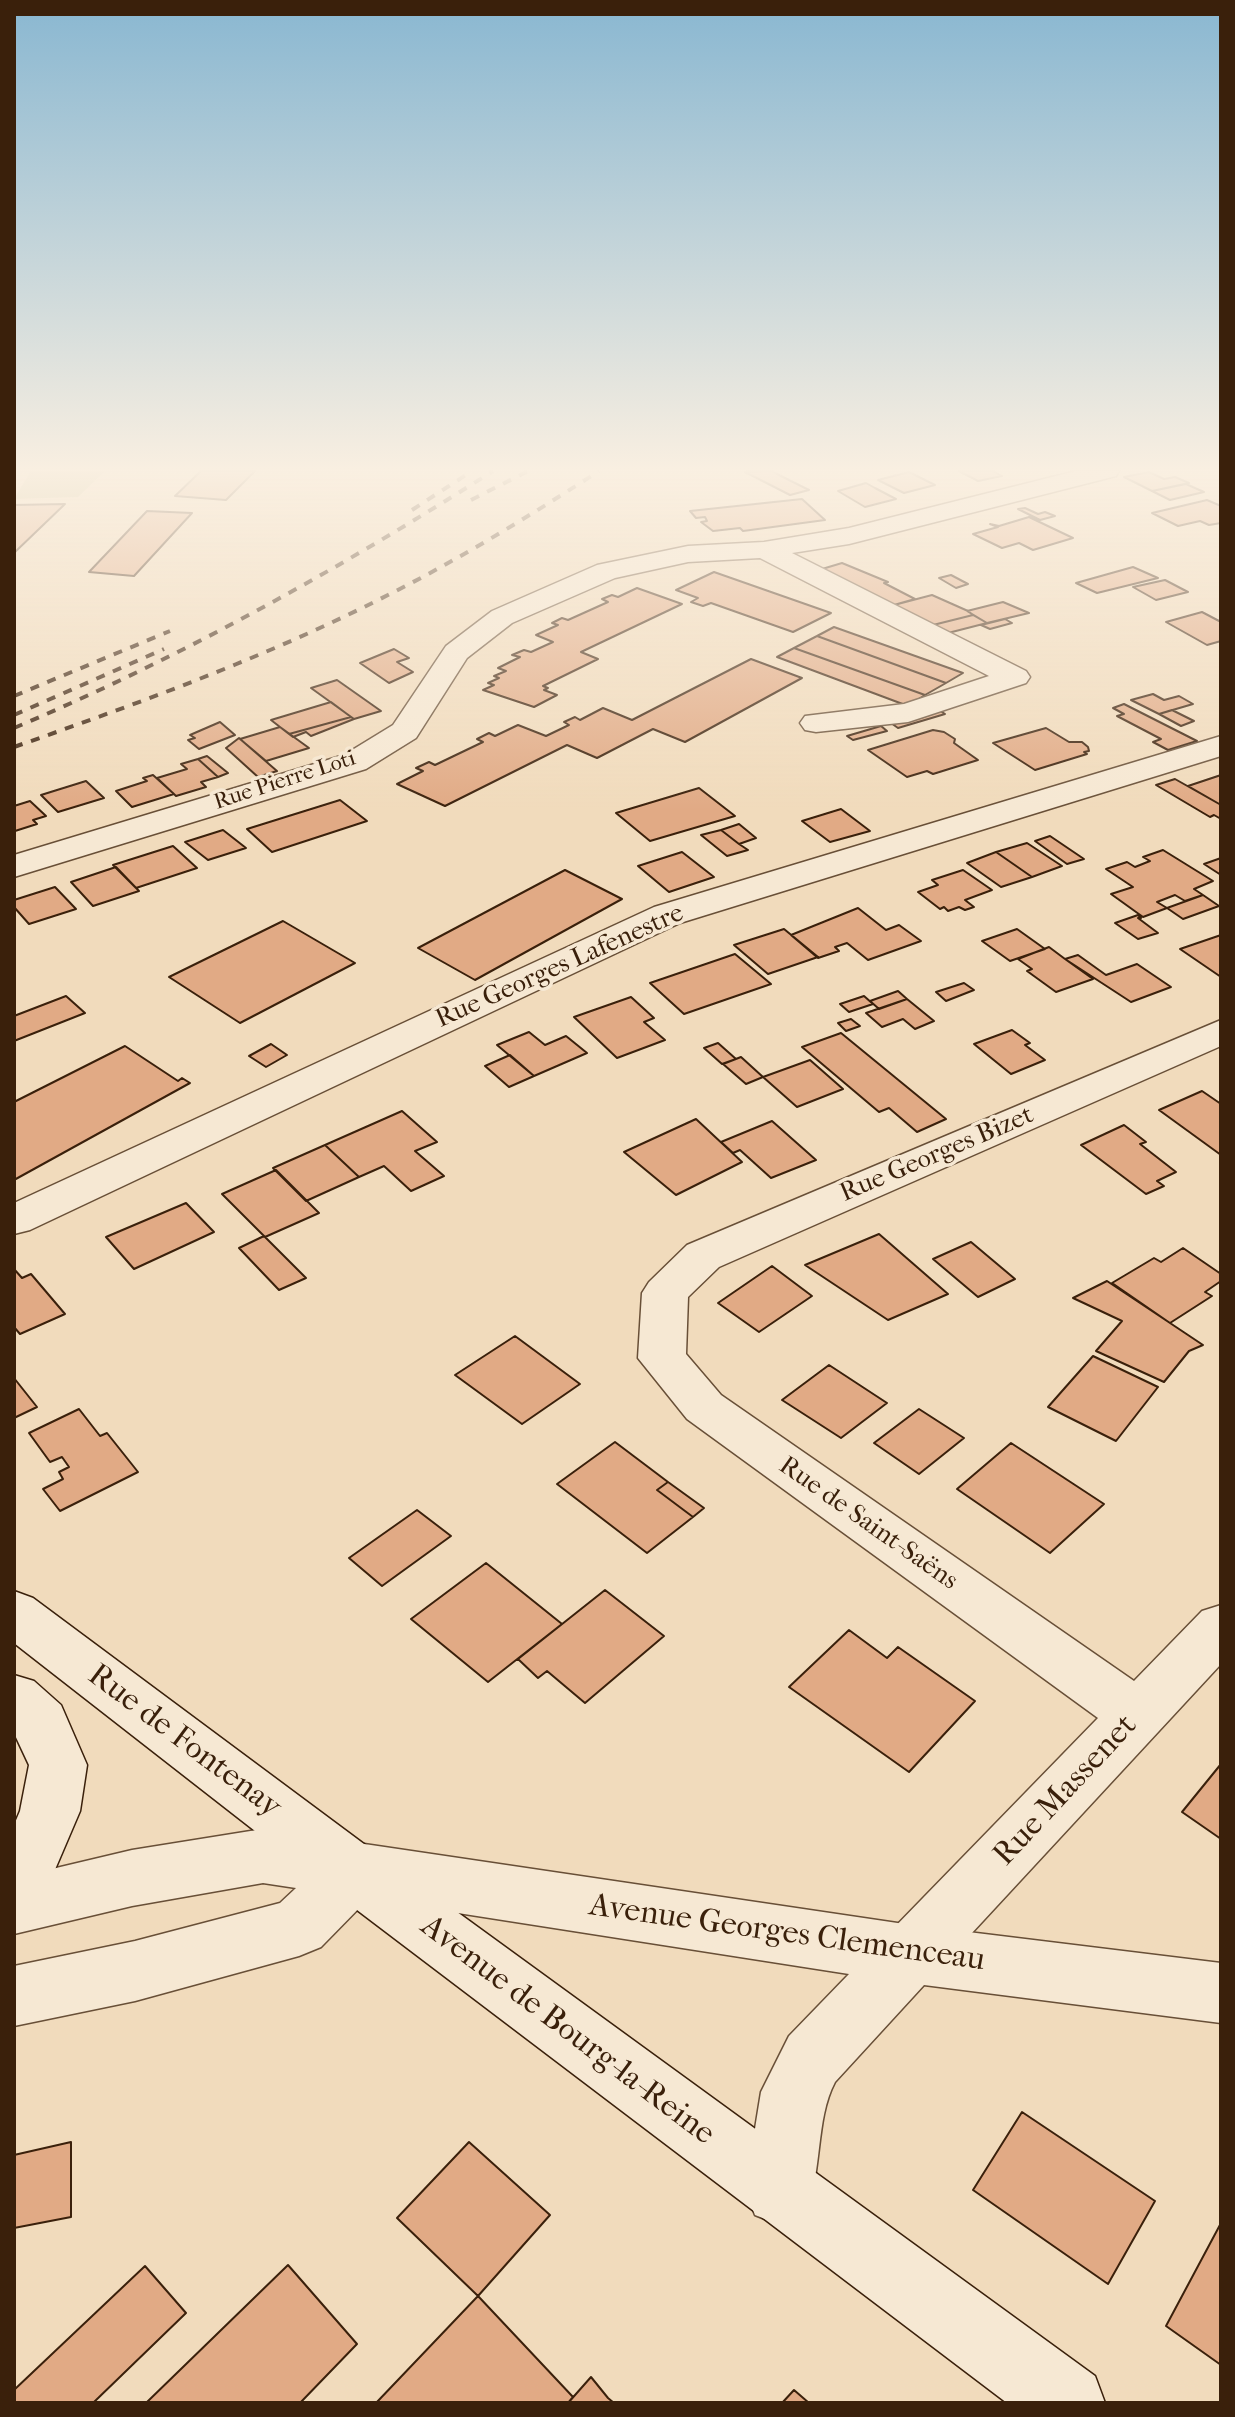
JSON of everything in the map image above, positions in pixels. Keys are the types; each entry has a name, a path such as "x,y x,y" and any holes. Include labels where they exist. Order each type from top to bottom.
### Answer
{"street":[{"name":"Rue Pierre Loti","path":"14,866 355,762 405,731 456,652 502,617 574,584"},
{"path":"816,723 908,713 1015,677 831,584"},
{"name":"Rue Georges Lafenestre","path":"14,1220 667,915 1221,746"},
{"name":"Rue Georges Bizet","path":"665,1293 703,1256 1221,1032"},
{"name":"Rue de Saint-Saëns","path":"665,1293 662,1358 704,1407 1138,1715"},
{"name":"Rue de Fontenay","path":"14,1613 354,1872"},
{"name":"Rue Massenet","path":"911,1954 1221,1627"},
{"path":"14,1698 41,1722 58,1765 50,1811 14,1894"},
{"name":"Avenue Georges Clemenceau","path":"14,1906 132,1878 263,1856 911,1954 1221,1993"},
{"path":"14,1996 135,1971 299,1927 354,1872"},
{"name":"Avenue de Bourg-la-Reine","path":"354,1872 1068,2403"},
{"path":"780,2190 794,2092 812,2059 911,1954"}],"building":[{"path":"689,584 748,584 831,613 793,632 711,603 703,606 691,602 698,598 676,590"},
{"path":"852,584 886,584 915,599 894,605"},
{"path":"949,584 968,584 956,588"},
{"path":"1078,584 1134,584 1097,593"},
{"path":"1172,584 1188,592 1156,600 1133,587"},
{"path":"637,588 682,604 581,652 598,659 543,686 548,688 544,690 557,695 534,707 483,690 494,685 488,683 499,678 494,676 506,671 498,668 520,657 512,655 524,650 531,652 553,642 536,635 558,625 552,623 562,618 568,620 608,602 602,599 612,595 618,597"},
{"path":"932,595 973,615 933,625 894,605"},
{"path":"1003,602 1029,613 987,623 967,611"},
{"path":"1202,612 1221,622 1221,641 1207,645 1166,622"},
{"path":"973,615 987,623 948,633 933,625"},
{"path":"1005,619 1012,623 990,629 981,625"},
{"path":"834,627 963,673 946,683 817,636"},
{"path":"817,636 946,683 925,695 794,648"},
{"path":"794,648 925,695 908,706 777,657"},
{"path":"394,649 409,658 397,662 413,672 389,683 360,663"},
{"path":"751,659 802,678 685,742 653,729 597,758 567,745 445,806 397,784 423,771 416,768 429,762 435,765 483,742 477,739 489,733 495,736 518,725 546,736 569,725 564,722 575,717 580,720 603,708 632,720"},
{"path":"337,680 381,711 354,719 311,688"},
{"path":"1153,694 1164,700 1179,696 1193,704 1159,714 1131,700"},
{"path":"331,702 351,717 289,734 271,720"},
{"path":"1124,704 1197,741 1168,750 1153,742 1161,739 1117,716 1124,714 1113,708"},
{"path":"939,710 945,714 898,728 891,723"},
{"path":"1172,710 1194,721 1181,726 1159,714"},
{"path":"351,717 354,719 311,736 306,732 293,737 289,734"},
{"path":"220,722 235,735 199,749 188,740 195,738 190,735"},
{"path":"881,726 887,731 853,740 847,736"},
{"path":"280,727 309,748 266,761 240,739"},
{"path":"1046,728 1069,742 1082,742 1089,751 1035,770 993,743"},
{"path":"933,730 955,739 954,743 978,760 933,774 927,771 907,777 868,750"},
{"path":"239,738 277,771 258,777 226,748"},
{"path":"207,756 228,773 218,777 198,759"},
{"path":"198,759 218,777 201,782 206,787 176,796 157,778 187,769 181,764"},
{"path":"153,775 174,794 132,807 116,791 147,781 143,778"},
{"path":"1221,775 1221,805 1188,786"},
{"path":"1175,779 1221,805 1221,819 1214,815 1210,817 1156,785"},
{"path":"86,781 104,798 58,812 41,795"},
{"path":"699,788 735,816 650,841 616,813"},
{"path":"340,800 367,821 272,852 247,829"},
{"path":"30,801 46,816 33,820 37,824 15,831 14,806"},
{"path":"841,809 870,831 830,842 802,821"},
{"path":"739,824 756,838 739,844 721,830"},
{"path":"223,830 246,848 208,860 185,842"},
{"path":"721,830 748,850 727,856 701,835"},
{"path":"1050,836 1084,859 1067,864 1035,841"},
{"path":"1027,843 1062,866 1032,877 996,852"},
{"path":"173,846 197,868 136,888 113,865"},
{"path":"1163,850 1213,881 1194,889 1203,895 1185,901 1175,895 1157,902 1167,908 1143,917 1111,894 1133,887 1106,869 1127,862 1135,867 1150,861 1143,857"},
{"path":"682,852 714,877 669,892 638,866"},
{"path":"996,852 1032,877 1001,887 967,863"},
{"path":"1221,858 1221,875 1204,864"},
{"path":"116,867 139,891 93,906 71,882"},
{"path":"565,870 622,899 475,980 418,948"},
{"path":"963,870 992,890 965,900 974,907 948,911 944,907 940,909 918,892 938,885 932,880"},
{"path":"55,887 76,909 29,924 14,907 14,900"},
{"path":"1203,895 1219,906 1183,919 1167,908"},
{"path":"858,908 886,930 899,925 921,941 868,960 847,943 835,947 839,951 818,958 791,935"},
{"path":"1138,915 1158,933 1138,939 1115,923"},
{"path":"283,921 355,963 240,1023 169,977"},
{"path":"784,929 818,957 768,974 734,945"},
{"path":"1017,929 1045,949 1010,961 982,941"},
{"path":"1221,935 1221,977 1180,949"},
{"path":"1049,947 1093,979 1056,992 1027,971 1032,969 1018,959"},
{"path":"735,954 771,984 684,1014 650,983"},
{"path":"1078,955 1106,975 1137,964 1171,987 1131,1002 1065,959"},
{"path":"964,983 974,990 946,1001 936,992"},
{"path":"898,991 907,999 879,1009 870,1001"},
{"path":"66,996 85,1013 14,1041 14,1016"},
{"path":"864,996 873,1004 849,1012 840,1004"},
{"path":"631,997 654,1018 644,1022 665,1040 617,1058 574,1017"},
{"path":"907,999 934,1021 915,1029 903,1019 882,1027 866,1013"},
{"path":"851,1019 860,1026 846,1031 838,1023"},
{"path":"1012,1030 1030,1043 1025,1045 1045,1060 1011,1074 974,1044"},
{"path":"529,1032 545,1045 566,1036 587,1053 534,1076 497,1045"},
{"path":"841,1033 946,1119 917,1132 889,1108 879,1112 802,1047"},
{"path":"718,1043 736,1059 722,1064 704,1048"},
{"path":"271,1044 287,1055 266,1067 249,1056"},
{"path":"125,1046 178,1081 182,1078 190,1083 14,1180 14,1102"},
{"path":"510,1055 534,1076 509,1087 485,1066"},
{"path":"741,1057 763,1077 746,1084 723,1064"},
{"path":"810,1060 843,1089 797,1107 763,1077"},
{"path":"1202,1091 1221,1104 1221,1155 1159,1110"},
{"path":"402,1111 437,1142 415,1151 444,1176 411,1191 384,1166 359,1177 325,1145"},
{"path":"696,1119 742,1162 676,1195 624,1152"},
{"path":"772,1121 816,1160 771,1178 740,1150 733,1153 721,1142"},
{"path":"1124,1125 1146,1142 1140,1144 1176,1172 1157,1181 1164,1186 1146,1194 1081,1145"},
{"path":"325,1145 359,1177 306,1201 273,1168"},
{"path":"276,1170 319,1213 265,1237 222,1194"},
{"path":"186,1203 214,1232 134,1269 106,1237"},
{"path":"879,1234 948,1294 888,1320 805,1265"},
{"path":"264,1236 306,1278 279,1290 239,1248"},
{"path":"971,1242 1015,1279 978,1297 933,1259"},
{"path":"1183,1248 1221,1274 1221,1281 1205,1292 1212,1296 1170,1323 1112,1283 1154,1258 1161,1262"},
{"path":"772,1266 812,1296 759,1332 718,1303"},
{"path":"14,1269 22,1278 31,1274 65,1314 20,1334 14,1327"},
{"path":"1107,1281 1203,1345 1189,1351 1164,1382 1096,1351 1122,1321 1073,1298"},
{"path":"515,1336 580,1384 522,1424 455,1375"},
{"path":"1093,1356 1158,1387 1116,1441 1048,1407"},
{"path":"829,1365 887,1403 841,1438 782,1400"},
{"path":"14,1378 37,1407 14,1418"},
{"path":"79,1409 100,1436 107,1433 138,1472 60,1511 43,1489 63,1479 59,1472 69,1467 62,1457 50,1462 29,1433"},
{"path":"919,1409 964,1438 919,1474 874,1443"},
{"path":"615,1442 668,1482 657,1490 693,1517 647,1553 557,1484"},
{"path":"1011,1443 1104,1504 1050,1553 957,1489"},
{"path":"668,1482 704,1508 693,1517 657,1490"},
{"path":"417,1510 451,1536 382,1586 349,1558"},
{"path":"486,1563 562,1624 488,1682 411,1619"},
{"path":"605,1590 664,1636 585,1703 547,1671 538,1678 518,1659"},
{"path":"849,1630 887,1658 898,1647 975,1701 909,1772 789,1687"},
{"path":"1221,1764 1221,1839 1182,1812"},
{"path":"1022,2112 1155,2201 1108,2284 973,2190"},
{"path":"71,2142 71,2217 14,2228 14,2155"},
{"path":"469,2142 550,2215 478,2296 397,2218"},
{"path":"1221,2223 1221,2365 1166,2326"},
{"path":"288,2265 357,2344 300,2403 146,2403"},
{"path":"145,2266 186,2313 93,2403 14,2403 14,2390"},
{"path":"478,2296 573,2397 568,2403 376,2403"},
{"path":"591,2377 614,2403 568,2403"},
{"path":"794,2390 809,2403 782,2403"}],"railway":[{"path":"14,728 138,672 306,584"},
{"path":"14,747 205,677 298,638 410,584"},
{"path":"14,696 170,631"},
{"path":"14,715 164,649"}]}
